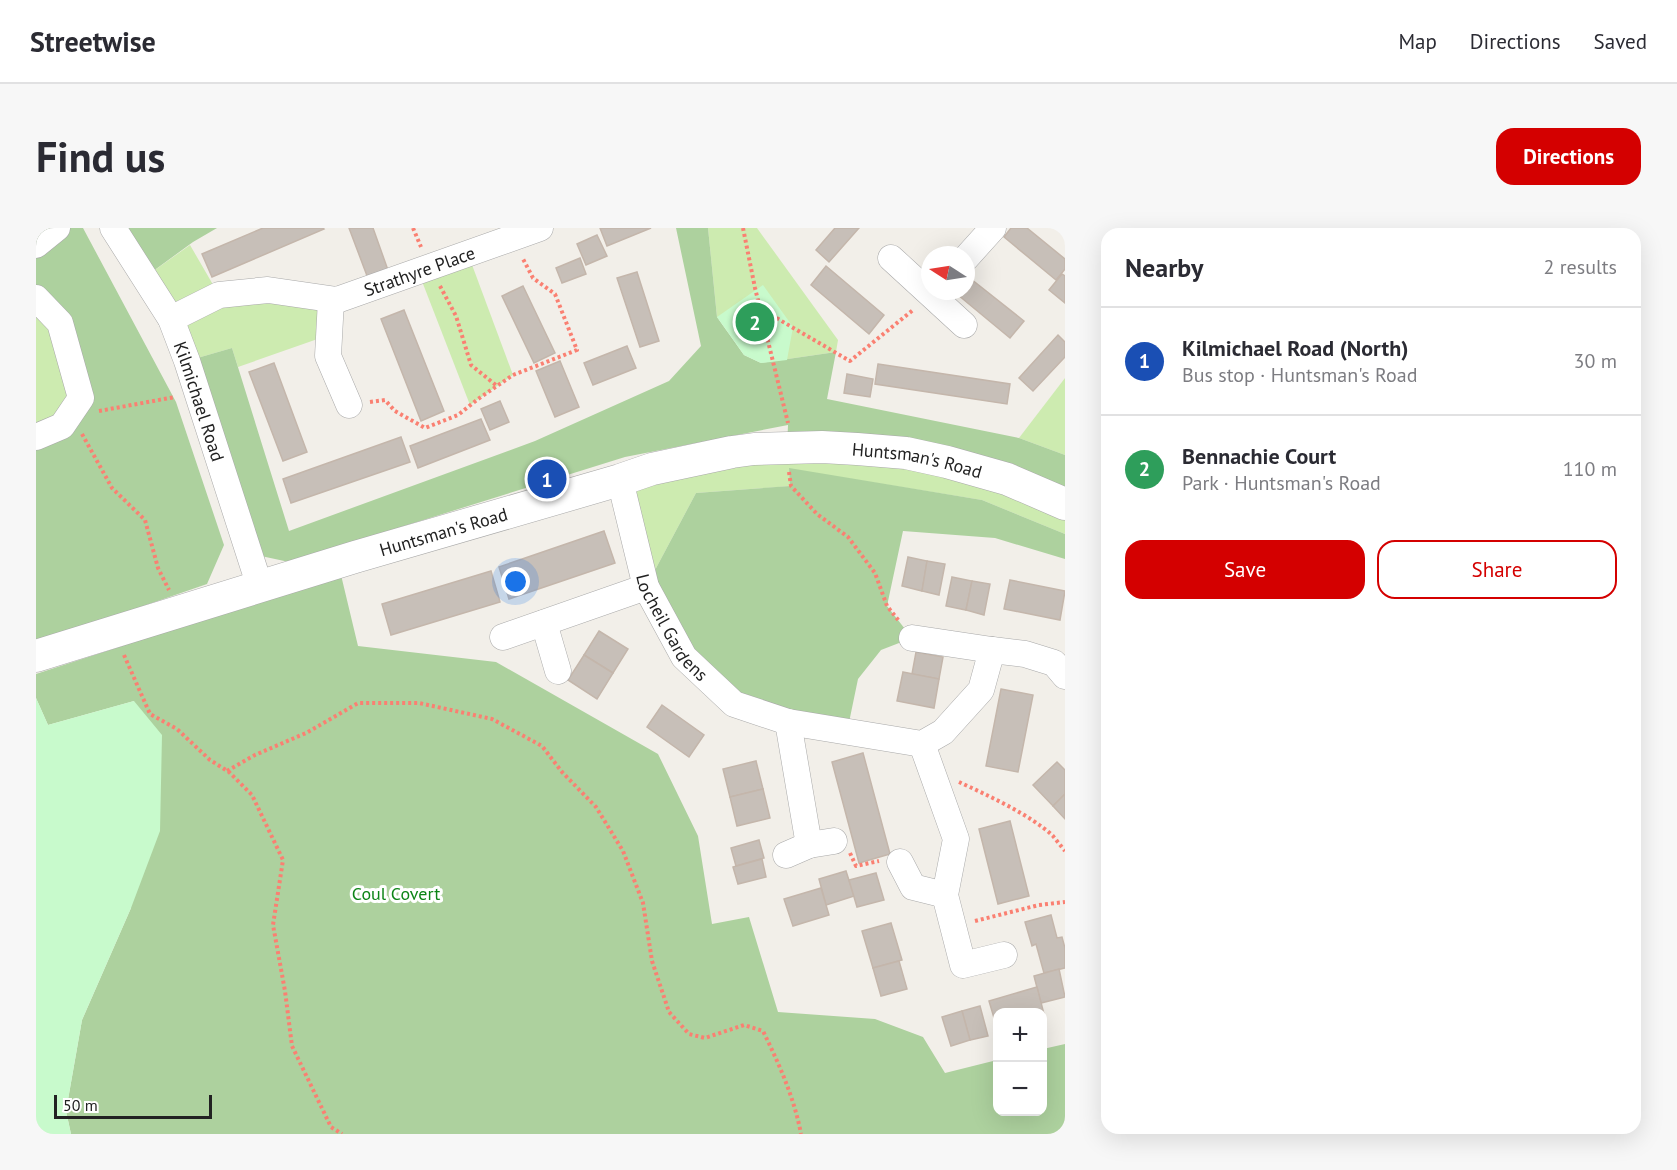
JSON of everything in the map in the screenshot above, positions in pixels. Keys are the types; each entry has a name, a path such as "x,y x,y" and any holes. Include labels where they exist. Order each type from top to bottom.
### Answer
{"street":[{"path":"36,245 57,228"},
{"name":"Kilmichael Road","path":"113,228 171,319 260,587"},
{"name":"Strathyre Place","path":"171,319 219,295 268,290 337,300 540,228"},
{"path":"975,248 993,228"},
{"path":"891,258 921,282"},
{"path":"36,298 60,323 81,398 62,426 36,437"},
{"path":"331,300 328,356 350,405"},
{"path":"941,300 964,325"},
{"name":"Huntsman's Road","path":"36,656 355,557 652,469 732,452 822,447 906,453 965,466 1006,479 1065,504"},
{"name":"Locheil Gardens","path":"620,480 646,587 684,657 734,704 788,722 922,744"},
{"path":"503,637 646,587"},
{"path":"544,623 558,671"},
{"path":"912,638 1025,654 1054,663 1065,675"},
{"path":"992,650 981,690 943,732 922,744 956,839 945,894 963,965 1004,955"},
{"path":"788,722 810,847"},
{"path":"900,862 913,888 945,894"}],"path":[{"path":"742,228 789,425 787,449"},
{"path":"350,405 385,400 395,411 425,428 458,415 513,375 577,350 555,294 533,278 512,238"},
{"path":"430,267 456,316 471,365 497,386"},
{"path":"760,308 850,361 925,300"},
{"path":"180,612 158,568 145,520 112,488 70,414 143,404 197,392"},
{"path":"791,486 817,514 848,537 875,573 887,606 912,638"},
{"path":"114,632 150,714 177,729 252,795 283,860 273,925 292,1046 331,1127 342,1134"},
{"path":"227,771 255,755 306,733 358,703 419,703 492,719 542,747 562,772 596,807 623,851 643,903 652,961 669,1012 688,1034 705,1038 744,1025 764,1031 797,1112 801,1134"},
{"path":"931,768 987,795 1030,820 1052,835 1065,851"},
{"path":"953,927 1039,905 1065,902"}],"green space":[{"path":"36,228 83,228 176,402 224,545 207,584 36,643 36,437 81,398 36,298"},
{"path":"113,228 217,228 193,242 145,277"},
{"path":"676,228 708,228 717,317 744,355 761,363 836,352 827,399 1019,438 1065,455 1065,504 906,453 787,449 788,425 625,457 289,562 261,556 187,361 232,348 289,531 535,441 669,381 701,346"},
{"path":"708,228 757,228 838,340 836,352 761,363 717,317"},
{"path":"190,245 219,295 331,300 329,335 238,367 232,348 187,361 145,277"},
{"path":"468,254 513,375 470,405 418,271"},
{"path":"763,285 793,327 787,360 761,363 744,355 717,317"},
{"path":"36,298 81,398 36,437"},
{"path":"1065,378 1065,455 1019,438"},
{"path":"732,452 964,473 1065,513 1065,534 982,500 789,469 791,486 696,493 646,587 620,480"},
{"path":"789,468 982,500 1065,534 1065,559 995,538 903,531 887,606 912,638 881,650 858,679 847,732 734,704 646,587 696,493 790,486"},
{"name":"Coul Covert","path":"341,575 358,646 496,662 658,754 698,836 712,924 749,917 778,1012 875,1019 923,1037 945,1073 993,1061 993,1116 1047,1116 1047,1048 1065,1044 1065,1134 71,1134 66,1111 82,1020 131,908 134,701 48,725 36,698 36,674"},
{"path":"36,698 48,725 134,701 162,735 160,831 131,908 82,1020 66,1111 71,1134 36,1134"}],"building":[{"path":"263,228 324,229 212,277 202,254"},
{"path":"349,228 373,228 389,273 369,281"},
{"path":"600,228 651,228 607,246"},
{"path":"835,228 859,228 829,262 816,250"},
{"path":"1011,228 1027,228 1065,259 1065,269 1056,280 1004,237"},
{"path":"597,235 607,256 586,265 577,244"},
{"path":"580,258 586,274 562,283 556,268"},
{"path":"826,266 884,315 869,334 811,285"},
{"path":"637,272 659,341 640,347 617,278"},
{"path":"1062,274 1065,276 1065,303 1049,290"},
{"path":"975,282 1024,321 1010,338 964,300 975,300"},
{"path":"523,286 555,353 534,363 502,296"},
{"path":"404,310 444,411 421,421 381,319"},
{"path":"1058,335 1065,342 1065,357 1033,391 1019,378"},
{"path":"627,346 636,368 593,385 584,363"},
{"path":"560,361 579,407 555,417 536,371"},
{"path":"274,363 307,452 283,461 249,372"},
{"path":"878,364 1010,384 1007,404 875,384"},
{"path":"847,374 873,379 870,397 844,393"},
{"path":"500,401 509,422 490,430 481,409"},
{"path":"481,419 490,440 418,468 410,446"},
{"path":"401,437 410,462 291,503 283,479"},
{"path":"604,531 615,563 509,599 499,567"},
{"path":"908,557 927,561 922,591 902,586"},
{"path":"927,561 945,564 939,595 922,591"},
{"path":"491,571 500,602 391,635 382,604"},
{"path":"952,577 972,581 966,610 946,606"},
{"path":"1010,580 1065,591 1060,620 1004,609"},
{"path":"972,581 990,584 984,615 966,610"},
{"path":"599,631 628,649 613,673 584,655"},
{"path":"916,652 943,657 939,679 912,674"},
{"path":"584,655 613,673 597,699 568,680"},
{"path":"903,672 939,679 934,708 897,701"},
{"path":"1001,689 1033,695 1018,772 986,766"},
{"path":"662,705 704,735 689,757 647,727"},
{"path":"863,753 890,854 859,863 832,762"},
{"path":"756,761 763,789 730,797 723,769"},
{"path":"1057,762 1065,770 1065,794 1053,806 1033,785"},
{"path":"763,789 770,818 737,826 730,797"},
{"path":"1065,794 1065,819 1053,806"},
{"path":"1010,821 1029,896 998,904 979,829"},
{"path":"759,840 764,858 736,866 731,848"},
{"path":"762,859 766,877 738,884 733,867"},
{"path":"846,871 854,896 826,905 819,879"},
{"path":"876,873 884,900 857,907 849,880"},
{"path":"821,888 829,915 793,926 784,899"},
{"path":"1051,915 1057,938 1062,937 1065,948 1065,968 1044,973 1036,944 1032,946 1025,922"},
{"path":"891,923 902,960 873,968 862,931"},
{"path":"899,961 907,989 881,996 873,968"},
{"path":"1059,969 1065,997 1041,1003 1034,976"},
{"path":"1037,987 1042,1008 993,1008 993,1014 989,1001"},
{"path":"980,1006 988,1036 970,1040 962,1011"},
{"path":"962,1011 970,1040 951,1046 942,1017"}],"place":[{"name":"Bennachie Court","path":"755,322"},
{"name":"Kilmichael Road (North)","path":"547,479"}]}
